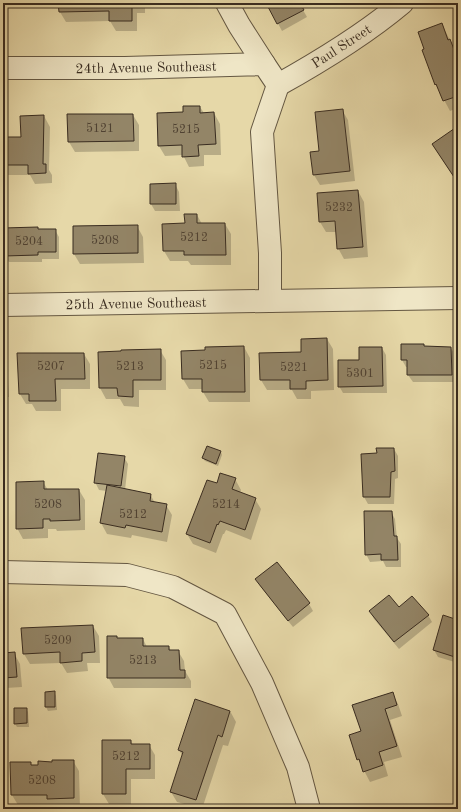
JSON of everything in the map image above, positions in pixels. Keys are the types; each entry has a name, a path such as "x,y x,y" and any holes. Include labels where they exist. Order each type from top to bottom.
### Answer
{"street":[{"path":"227,3 278,85 262,132 270,252 270,301"},
{"name":"Paul Street","path":"278,85 380,22 402,3"},
{"name":"24th Avenue Southeast","path":"3,68 125,68 264,64"},
{"name":"25th Avenue Southeast","path":"3,305 458,298"},
{"path":"3,572 127,575 173,587 225,614 262,683 298,767 309,809"}],"building":[{"path":"58,3 132,3 132,21 109,21 109,11 59,12"},
{"path":"266,3 300,3 304,10 277,24"},
{"path":"442,23 448,40 450,39 458,60 458,96 443,101 436,84 435,85 422,50 424,49 418,32"},
{"path":"183,106 200,106 200,113 214,112 216,144 198,145 199,156 182,157 182,145 158,146 157,113 183,112"},
{"path":"343,109 350,171 313,175 310,152 319,151 315,112"},
{"path":"67,114 133,114 134,141 68,142"},
{"path":"44,115 43,164 46,164 46,173 28,174 28,165 3,165 3,137 21,137 20,116"},
{"path":"458,126 458,183 432,144"},
{"path":"176,183 176,204 150,204 150,184"},
{"path":"358,190 363,247 337,249 335,221 319,222 317,193"},
{"path":"184,214 197,214 197,223 225,223 226,255 184,255 184,251 163,251 162,224 185,223"},
{"path":"138,225 138,253 73,254 73,226"},
{"path":"38,227 38,229 56,229 56,252 38,252 38,255 4,256 3,228"},
{"path":"327,338 328,380 306,381 306,389 290,389 290,380 260,380 259,353 301,352 301,339"},
{"path":"401,344 424,344 424,346 451,347 452,375 407,375 407,360 401,360"},
{"path":"244,346 245,392 202,392 202,379 182,379 181,351 205,350 205,347"},
{"path":"359,347 382,347 383,386 338,387 338,360 359,360"},
{"path":"161,349 161,380 133,380 133,397 118,396 117,388 99,388 98,352"},
{"path":"17,353 84,353 85,379 55,379 56,401 29,401 29,394 19,394"},
{"path":"207,446 221,451 216,464 202,458"},
{"path":"376,448 394,448 395,471 391,472 390,497 363,497 361,454 377,453"},
{"path":"98,453 125,456 121,486 94,483"},
{"path":"220,473 236,478 232,489 256,498 245,530 220,521 218,525 217,524 210,543 186,534 207,480 217,483"},
{"path":"44,481 44,489 79,489 80,520 50,521 50,519 43,519 43,528 16,529 16,482"},
{"path":"107,485 151,494 150,501 167,504 162,532 126,525 125,528 100,523"},
{"path":"364,511 392,511 394,536 397,536 398,560 381,560 381,554 365,555"},
{"path":"277,562 310,603 288,621 255,579"},
{"path":"389,595 399,607 412,596 429,615 394,642 369,611"},
{"path":"443,615 458,620 458,658 433,650"},
{"path":"93,625 95,652 82,653 82,661 60,663 60,652 23,654 21,628"},
{"path":"107,636 117,636 117,638 143,638 143,646 169,646 169,650 179,650 180,670 185,670 185,678 107,678"},
{"path":"15,652 17,677 3,678 3,653"},
{"path":"55,691 55,707 45,707 45,692"},
{"path":"393,692 397,705 385,709 397,746 379,752 383,765 363,772 359,759 357,760 349,735 361,731 352,705"},
{"path":"195,699 230,711 222,737 218,735 196,800 170,792 183,752 178,750"},
{"path":"14,708 27,708 27,723 14,724"},
{"path":"102,740 131,740 131,744 150,744 150,769 126,769 126,794 102,794"},
{"path":"52,760 74,760 74,798 47,799 47,795 11,795 10,762 31,762 31,765 38,765 38,761 52,762"}]}
